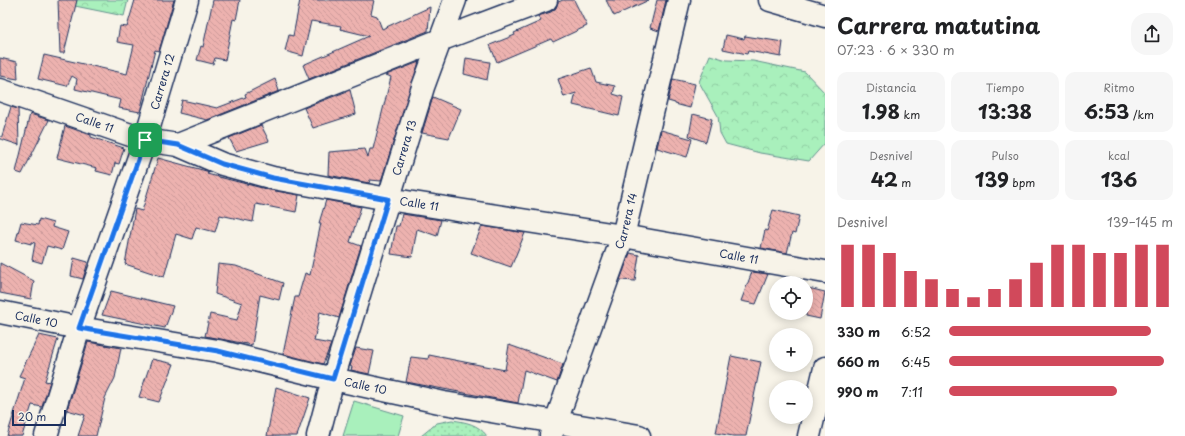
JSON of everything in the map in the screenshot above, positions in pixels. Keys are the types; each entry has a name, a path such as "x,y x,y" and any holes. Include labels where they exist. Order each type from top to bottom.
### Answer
{"street":[{"name":"Carrera 12","path":"46,436 79,328 145,140 186,0"},
{"name":"Carrera 13","path":"318,436 333,379 423,87 455,0"},
{"path":"178,145 440,40 546,0"},
{"name":"Carrera 14","path":"553,429 623,236 679,0"},
{"path":"770,0 825,16"},
{"name":"Calle 11","path":"0,90 145,140 178,145 222,164 273,178 388,199 623,236 825,272"},
{"name":"Calle 10","path":"0,312 79,328 218,351 553,429 639,436"},
{"path":"809,436 825,368"}],"green space":[{"path":"77,0 128,0 124,16 75,6"},
{"path":"710,55 727,60 753,61 805,72 825,93 825,143 809,161 760,153 726,144 720,133 718,116 699,82"},
{"path":"354,401 404,416 398,436 343,436"},
{"path":"452,420 476,426 487,436 421,436 437,423"}],"building":[{"path":"58,0 77,0 64,53 60,53"},
{"path":"135,0 174,0 159,51 155,50 140,112 119,108 121,100 75,89 77,79 72,76 67,86 38,79 44,55 127,74 134,45 117,42 120,26 127,27"},
{"path":"213,0 240,0 236,20 233,19 225,60 215,58 213,64 197,60 201,46 203,47"},
{"path":"300,0 374,0 371,14 377,16 382,29 430,7 428,31 309,79 303,65 369,36 340,29 341,26 311,21 303,56 285,51 289,35 293,36"},
{"path":"563,0 574,0 587,26 553,42 551,39 497,62 490,45 515,35 514,33 541,21 538,16 551,12 556,8 558,2"},
{"path":"606,0 649,0 614,16"},
{"path":"657,0 666,0 659,31 650,28"},
{"path":"726,35 744,39 745,36 783,42 781,57 748,51 747,54 723,49"},
{"path":"0,58 17,62 18,79 0,76"},
{"path":"466,58 490,62 487,80 464,74"},
{"path":"419,62 381,181 370,180 369,183 328,175 329,152 365,149 368,157 370,149 373,149 391,77 386,75"},
{"path":"591,68 596,82 615,86 613,94 623,97 619,116 573,105 576,93 564,97 558,79"},
{"path":"275,79 279,91 207,120 179,113 182,100 217,108 246,97 245,94"},
{"path":"673,79 695,84 690,108 668,101"},
{"path":"350,90 356,114 313,128 304,108"},
{"path":"433,97 461,109 449,138 422,133"},
{"path":"11,107 18,109 19,145 1,139"},
{"path":"30,114 49,120 22,174 16,172"},
{"path":"693,114 712,119 706,142 689,136"},
{"path":"261,125 269,141 236,151 229,138"},
{"path":"65,126 91,135 91,137 124,148 119,164 115,163 112,175 96,171 97,168 57,158"},
{"path":"661,130 692,139 687,157 657,148"},
{"path":"158,158 210,172 207,174 270,190 299,195 296,212 256,204 253,222 220,215 215,232 196,227 192,239 176,234 164,277 125,264 135,209 142,211"},
{"path":"326,200 361,207 350,242 361,246 339,318 320,312 314,341 331,344 323,364 283,354 295,297 298,297 305,273 310,275 321,223 319,223"},
{"path":"773,210 799,216 795,234 792,233 787,253 761,248 765,230 767,231"},
{"path":"402,214 441,220 437,236 417,229 412,257 391,254 396,226 399,226"},
{"path":"39,219 53,223 52,227 68,232 62,250 47,246 42,263 32,260 35,243 31,242 31,244 16,240 21,222 38,225"},
{"path":"482,226 525,233 511,267 471,253"},
{"path":"630,253 639,255 635,281 620,280"},
{"path":"74,258 88,262 83,279 71,276"},
{"path":"0,263 34,281 31,299 0,293"},
{"path":"218,264 236,266 283,283 279,300 260,295 252,345 205,336 210,314 237,320 242,303 215,294"},
{"path":"752,272 768,274 756,304 741,301"},
{"path":"813,289 825,292 820,319 813,318"},
{"path":"111,291 173,306 165,328 102,315"},
{"path":"39,335 58,339 45,381 50,382 42,407 32,405 22,436 7,436 25,378 19,376"},
{"path":"88,342 121,348 115,378 105,398 96,436 78,436 85,415 67,410"},
{"path":"509,345 563,364 557,382 524,370 518,403 406,382 411,357 428,359 429,355 505,370"},
{"path":"356,348 374,351 369,374 351,370 352,367 350,366"},
{"path":"731,356 761,362 746,436 733,436 716,433"},
{"path":"152,359 174,364 159,402 139,397"},
{"path":"276,387 310,398 297,436 267,436"}],"route":[{"path":"145,140 178,145 222,164 273,178 388,199 333,379 218,351 79,328 145,140"}]}
